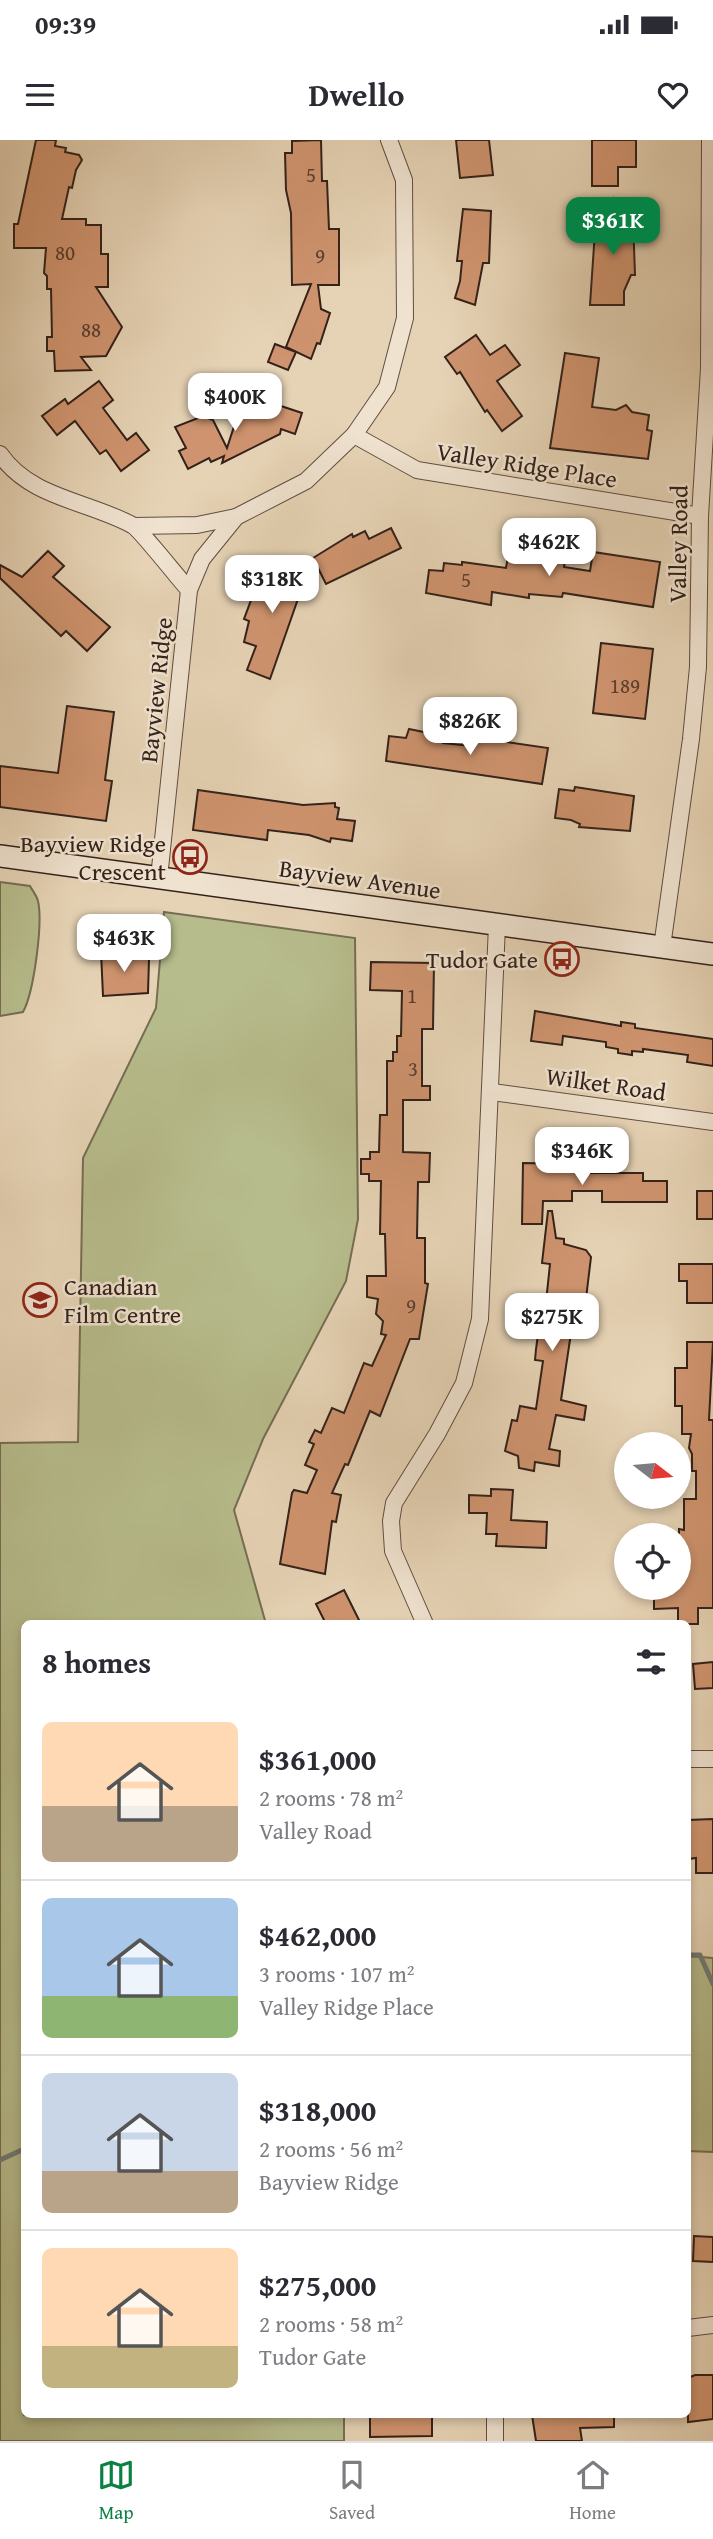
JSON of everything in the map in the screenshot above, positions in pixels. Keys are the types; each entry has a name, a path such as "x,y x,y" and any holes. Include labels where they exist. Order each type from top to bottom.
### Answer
{"main road":[{"name":"Bayview Avenue","path":"0,856 713,954"}],"street":[{"path":"189,590 202,559 236,517 306,481 354,435 387,387 405,318 404,180 389,140"},
{"name":"Valley Road","path":"662,947 691,739 698,667 700,516 709,368 710,140"},
{"name":"Valley Ridge Place","path":"354,435 417,470 700,516"},
{"name":"Bayview Ridge","path":"0,454 8,465 52,495 134,526 197,525 236,517"},
{"name":"Bayview Ridge","path":"134,526 189,590 159,878"},
{"path":"423,1620 396,1562 391,1521 394,1503 450,1411 464,1383 473,1353 484,1291 497,925"},
{"name":"Wilket Road","path":"492,1092 713,1122"},
{"path":"691,1759 713,1759"},
{"path":"691,2329 713,2325"},
{"path":"495,2418 495,2441"}],"green space":[{"path":"0,882 30,886 38,901 39,925 34,974 23,1012 0,1016"},
{"path":"164,912 355,938 358,1219 346,1281 263,1439 234,1510 265,1620 21,1620 21,2418 344,2418 344,2441 0,2441 0,1443 78,1442 83,1158 156,1008"},
{"path":"691,1956 713,1958 713,2152 691,2151"}],"building":[{"path":"36,140 56,140 55,146 66,148 65,152 79,155 82,160 76,170 72,188 69,187 62,219 86,219 86,225 101,225 101,254 108,254 108,287 96,287 122,327 106,356 81,357 91,370 55,371 54,351 47,351 47,337 52,337 51,289 47,289 47,276 44,273 46,248 14,248 14,224 18,224"},
{"path":"321,140 322,181 327,181 329,229 339,229 339,285 318,285 321,309 330,313 320,344 317,343 311,359 286,347 311,284 292,285 291,213 286,190 285,153 292,153 292,141"},
{"path":"456,140 489,140 493,175 460,178"},
{"path":"592,140 636,140 636,167 618,167 618,186 592,186"},
{"path":"614,198 633,219 635,275 631,275 624,291 624,305 590,305 596,216 607,216"},
{"path":"463,209 491,211 489,263 483,263 475,305 455,298 462,261 457,261"},
{"path":"476,335 490,355 505,345 520,365 497,381 522,416 502,431 487,410 485,412 460,372 457,374 445,357"},
{"path":"275,344 296,352 288,370 268,362"},
{"path":"565,353 599,358 592,407 616,410 626,405 632,412 649,415 647,430 652,431 648,459 550,448"},
{"path":"99,381 113,400 103,408 127,440 136,433 149,450 121,471 106,450 100,454 75,421 57,435 42,416 65,399 68,404"},
{"path":"256,404 273,409 275,404 302,413 295,434 281,429 280,434 222,463 224,456 211,462 209,458 188,469 179,451 186,448 175,427 203,416 213,420 227,448 240,408 247,405 255,408"},
{"path":"391,528 401,548 326,584 313,558 352,534 353,537 365,531 369,539"},
{"path":"519,539 521,543 567,550 564,567 590,571 593,552 660,562 653,607 563,593 562,597 529,594 529,598 492,592 491,605 426,593 429,570 443,571 444,563 462,565 462,562 506,568 510,545"},
{"path":"48,551 64,566 53,577 110,627 87,651 66,631 61,636 0,578 0,565 22,577"},
{"path":"276,561 307,573 270,679 247,670 256,646 244,642 249,621 244,619 263,568 268,570"},
{"path":"601,643 653,649 645,719 593,713"},
{"path":"67,706 114,712 105,780 112,781 106,821 0,807 0,766 58,773"},
{"path":"409,729 438,735 443,743 471,746 472,737 548,748 542,784 386,761 389,736 406,738"},
{"path":"575,787 634,796 630,831 579,827 580,824 571,820 555,818 559,789 574,791"},
{"path":"198,790 303,805 335,803 335,807 339,808 337,819 355,821 352,841 331,838 330,842 309,835 268,830 267,840 193,830"},
{"path":"101,952 132,952 132,958 149,959 148,993 103,996"},
{"path":"371,962 434,963 433,1029 422,1029 422,1086 430,1086 430,1100 403,1100 403,1152 430,1153 429,1182 418,1182 417,1238 425,1238 425,1283 428,1284 419,1339 410,1339 380,1416 370,1411 348,1465 345,1464 332,1493 341,1495 336,1522 332,1521 325,1574 280,1564 292,1493 294,1490 307,1493 317,1470 305,1465 314,1444 309,1442 315,1430 321,1433 332,1408 344,1413 364,1363 372,1366 386,1335 381,1334 383,1321 376,1314 378,1299 367,1297 367,1276 386,1276 385,1234 380,1234 381,1181 369,1181 369,1174 361,1174 361,1159 370,1159 370,1152 379,1152 380,1115 387,1115 387,1061 393,1061 393,1052 397,1052 397,1036 401,1036 402,991 370,990"},
{"path":"535,1011 621,1026 621,1022 635,1024 635,1028 713,1039 713,1066 687,1062 688,1055 643,1049 643,1052 632,1051 632,1055 618,1053 618,1049 606,1047 606,1042 563,1036 562,1045 531,1041"},
{"path":"523,1163 588,1164 588,1173 643,1173 643,1181 667,1181 667,1202 602,1202 602,1191 572,1191 572,1201 543,1201 542,1224 522,1224"},
{"path":"697,1191 713,1191 713,1219 697,1219"},
{"path":"548,1211 552,1211 556,1238 564,1239 564,1244 586,1250 591,1257 585,1307 575,1306 561,1400 586,1406 584,1420 556,1415 549,1449 560,1451 559,1466 535,1462 534,1471 519,1468 518,1456 505,1451 512,1420 517,1421 520,1406 536,1409 543,1361 535,1360 536,1349 540,1320 544,1321 550,1264 542,1263"},
{"path":"679,1264 713,1264 713,1303 687,1303 687,1281 679,1281"},
{"path":"687,1342 713,1342 709,1420 713,1420 713,1608 698,1608 698,1624 691,1624 691,1620 678,1620 678,1608 654,1609 654,1600 691,1600 691,1523 684,1523 684,1509 691,1509 691,1499 696,1499 696,1471 692,1471 691,1432 682,1432 682,1406 675,1406 675,1368 687,1368"},
{"path":"491,1489 513,1490 511,1520 547,1522 546,1548 496,1546 497,1534 486,1534 487,1513 469,1513 469,1495 491,1496"},
{"path":"344,1590 359,1620 324,1620 316,1604"},
{"path":"713,1662 713,1688 695,1689 693,1664"},
{"path":"713,1819 713,1873 696,1873 696,1858 691,1859 691,1820"},
{"path":"694,2236 713,2237 713,2262 693,2261"},
{"path":"713,2375 713,2419 688,2422 688,2418 691,2418 691,2377"},
{"path":"370,2418 432,2418 432,2436 370,2437"},
{"path":"532,2418 614,2418 614,2427 580,2428 582,2441 536,2441"}],"waterway":[{"path":"691,1955 700,1955 713,1984"},
{"path":"0,2160 21,2150"}],"place":[{"name":"Bayview Ridge Crescent","path":"190,857"},
{"name":"Tudor Gate","path":"562,959"},
{"name":"Canadian Film Centre","path":"40,1300"}]}
